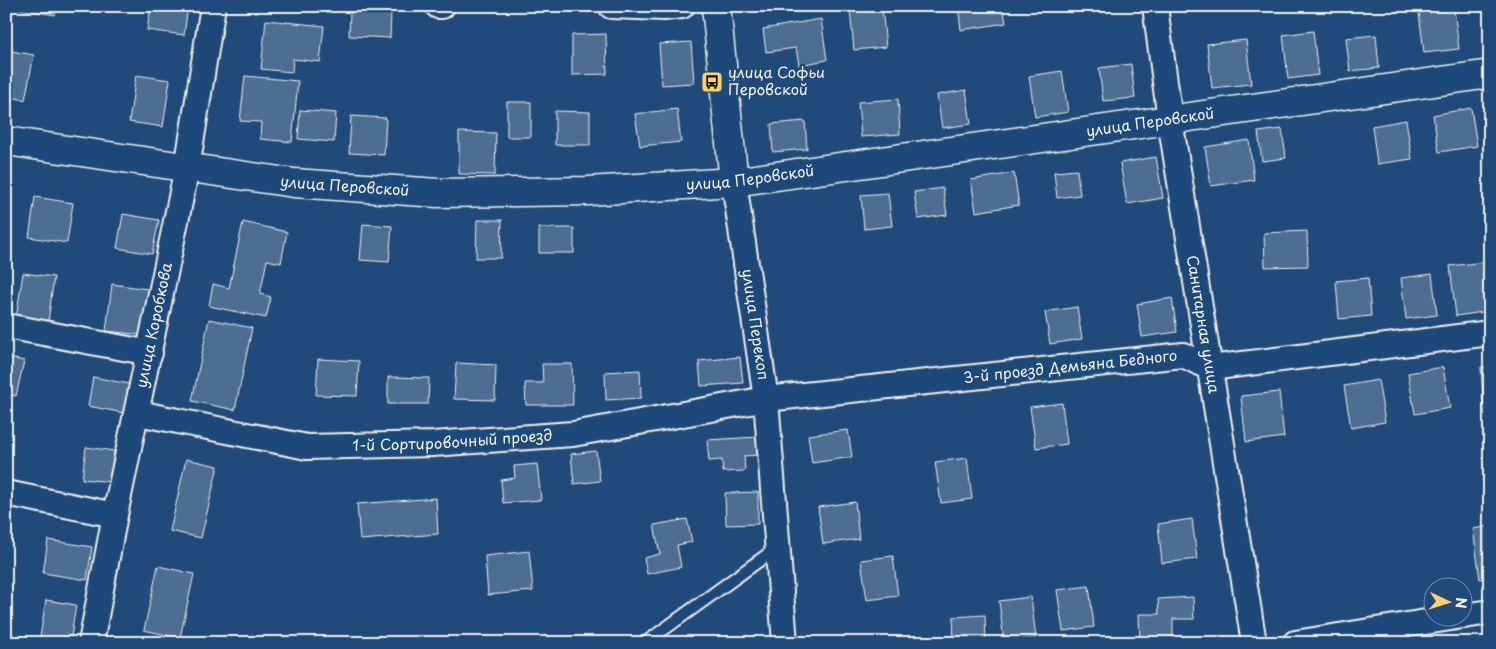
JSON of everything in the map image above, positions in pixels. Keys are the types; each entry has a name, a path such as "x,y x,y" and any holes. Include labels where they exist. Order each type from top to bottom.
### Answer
{"main road":[{"name":"улица Перекоп","path":"716,6 734,182"},
{"name":"улица Перовской","path":"6,141 294,183 438,192 588,191 734,182 1490,74"}],"street":[{"name":"улица Коробкова","path":"91,643 115,515 138,413 187,168 213,6"},
{"path":"611,6 664,8 682,6"},
{"name":"Санитарная улица","path":"1155,6 1170,120 1254,643"},
{"name":"улица Перекоп","path":"734,182 766,399 786,643"},
{"path":"6,326 150,353"},
{"path":"1210,368 1490,332"},
{"name":"3-й проезд Демьяна Бедного","path":"766,399 1183,355 1210,368"},
{"name":"1-й Сортировочный проезд","path":"138,413 307,447 433,444 573,434 766,399"},
{"path":"6,493 115,515"},
{"path":"1474,614 1490,612"},
{"path":"1295,643 1424,622"}],"lane":[{"path":"645,643 778,547"}],"building":[{"path":"13,6 56,6 55,15 13,8"},
{"path":"151,6 188,6 184,35 147,30"},
{"path":"958,6 1003,6 1006,23 961,30"},
{"path":"1080,6 1118,6 1118,7 1080,11"},
{"path":"882,7 886,47 854,50 850,10"},
{"path":"1454,9 1459,49 1424,53 1419,13"},
{"path":"350,12 391,13 390,38 349,36"},
{"path":"821,19 827,60 799,65 796,48 766,52 763,29"},
{"path":"266,20 324,26 320,62 293,59 292,72 261,69"},
{"path":"1313,31 1318,75 1288,79 1283,35"},
{"path":"606,34 607,74 572,75 572,35"},
{"path":"1376,35 1379,68 1350,71 1346,38"},
{"path":"1246,40 1251,84 1212,88 1207,44"},
{"path":"691,42 694,83 662,85 659,44"},
{"path":"6,50 34,55 25,100 6,96"},
{"path":"1131,64 1135,98 1103,101 1099,68"},
{"path":"1062,71 1068,112 1035,117 1029,76"},
{"path":"136,75 170,80 163,127 129,122"},
{"path":"245,76 298,81 292,142 260,139 261,122 240,121"},
{"path":"966,90 971,124 942,128 937,95"},
{"path":"898,99 900,134 861,137 858,102"},
{"path":"507,102 531,102 531,137 507,137"},
{"path":"1471,108 1477,146 1439,152 1433,115"},
{"path":"677,109 681,142 640,146 635,114"},
{"path":"300,110 336,113 334,142 298,139"},
{"path":"555,111 590,112 590,145 555,145"},
{"path":"351,116 386,118 384,155 349,153"},
{"path":"1406,120 1412,159 1377,164 1372,126"},
{"path":"805,121 807,149 773,152 771,124"},
{"path":"1282,129 1286,158 1262,161 1258,132"},
{"path":"459,132 496,133 495,175 459,174"},
{"path":"1249,140 1254,180 1211,186 1205,147"},
{"path":"1156,157 1163,198 1127,204 1120,163"},
{"path":"1077,170 1080,195 1057,198 1054,172"},
{"path":"1014,173 1019,205 976,212 971,180"},
{"path":"943,188 947,215 918,219 914,192"},
{"path":"888,193 892,226 864,229 861,195"},
{"path":"35,197 73,203 67,243 29,237"},
{"path":"123,214 159,220 152,254 117,248"},
{"path":"477,220 502,220 501,258 476,258"},
{"path":"243,222 287,232 281,263 267,260 260,294 271,297 266,318 209,306 213,284 229,288"},
{"path":"363,224 392,226 389,262 360,260"},
{"path":"539,228 574,228 574,253 539,253"},
{"path":"1307,231 1308,266 1265,267 1264,233"},
{"path":"1485,262 1490,311 1456,316 1450,266"},
{"path":"23,273 54,277 48,322 16,318"},
{"path":"1432,274 1437,315 1406,319 1401,278"},
{"path":"1368,278 1371,316 1339,319 1336,281"},
{"path":"112,284 148,289 143,335 106,331"},
{"path":"1172,298 1177,332 1142,337 1137,304"},
{"path":"1077,307 1082,339 1050,344 1045,312"},
{"path":"209,319 252,328 235,410 192,401"},
{"path":"6,357 24,361 16,396 6,394"},
{"path":"740,357 743,383 701,386 699,361"},
{"path":"318,359 359,361 357,396 316,395"},
{"path":"456,363 496,365 495,400 454,399"},
{"path":"542,364 572,364 573,405 526,405 525,383 543,383"},
{"path":"1443,367 1450,408 1415,414 1408,373"},
{"path":"1481,367 1490,367 1490,414 1484,414"},
{"path":"640,370 641,398 606,400 605,372"},
{"path":"93,377 129,384 124,413 88,406"},
{"path":"388,377 429,378 428,404 388,404"},
{"path":"1378,380 1385,422 1351,428 1344,386"},
{"path":"1279,392 1284,437 1246,442 1241,396"},
{"path":"1062,403 1067,444 1036,448 1030,407"},
{"path":"848,430 852,457 812,463 808,435"},
{"path":"758,437 759,455 744,456 745,471 723,472 722,460 709,461 707,440"},
{"path":"86,447 114,451 111,482 82,479"},
{"path":"596,451 600,481 574,484 571,454"},
{"path":"967,458 972,499 941,503 935,462"},
{"path":"186,459 218,466 201,538 170,531"},
{"path":"537,464 541,500 503,503 501,480 515,478 514,466"},
{"path":"758,492 758,524 726,525 725,493"},
{"path":"436,498 438,534 360,540 357,504"},
{"path":"855,502 859,539 823,544 818,507"},
{"path":"687,519 692,542 677,545 681,567 647,574 644,558 660,554 654,525"},
{"path":"1192,519 1197,559 1162,563 1158,524"},
{"path":"1490,526 1490,578 1480,579 1473,529"},
{"path":"48,540 92,547 87,580 43,573"},
{"path":"529,551 533,591 488,595 485,556"},
{"path":"893,556 898,596 867,600 861,560"},
{"path":"158,566 194,574 180,638 144,630"},
{"path":"1089,586 1094,627 1063,631 1057,590"},
{"path":"1031,597 1036,638 1004,642 999,601"},
{"path":"1193,597 1194,619 1173,619 1173,643 1140,643 1139,614 1159,614 1158,599"},
{"path":"46,600 76,605 70,643 39,643"},
{"path":"985,615 986,643 954,643 953,617"}],"place":[{"name":"улица Софьи Перовской","path":"712,82"}]}
